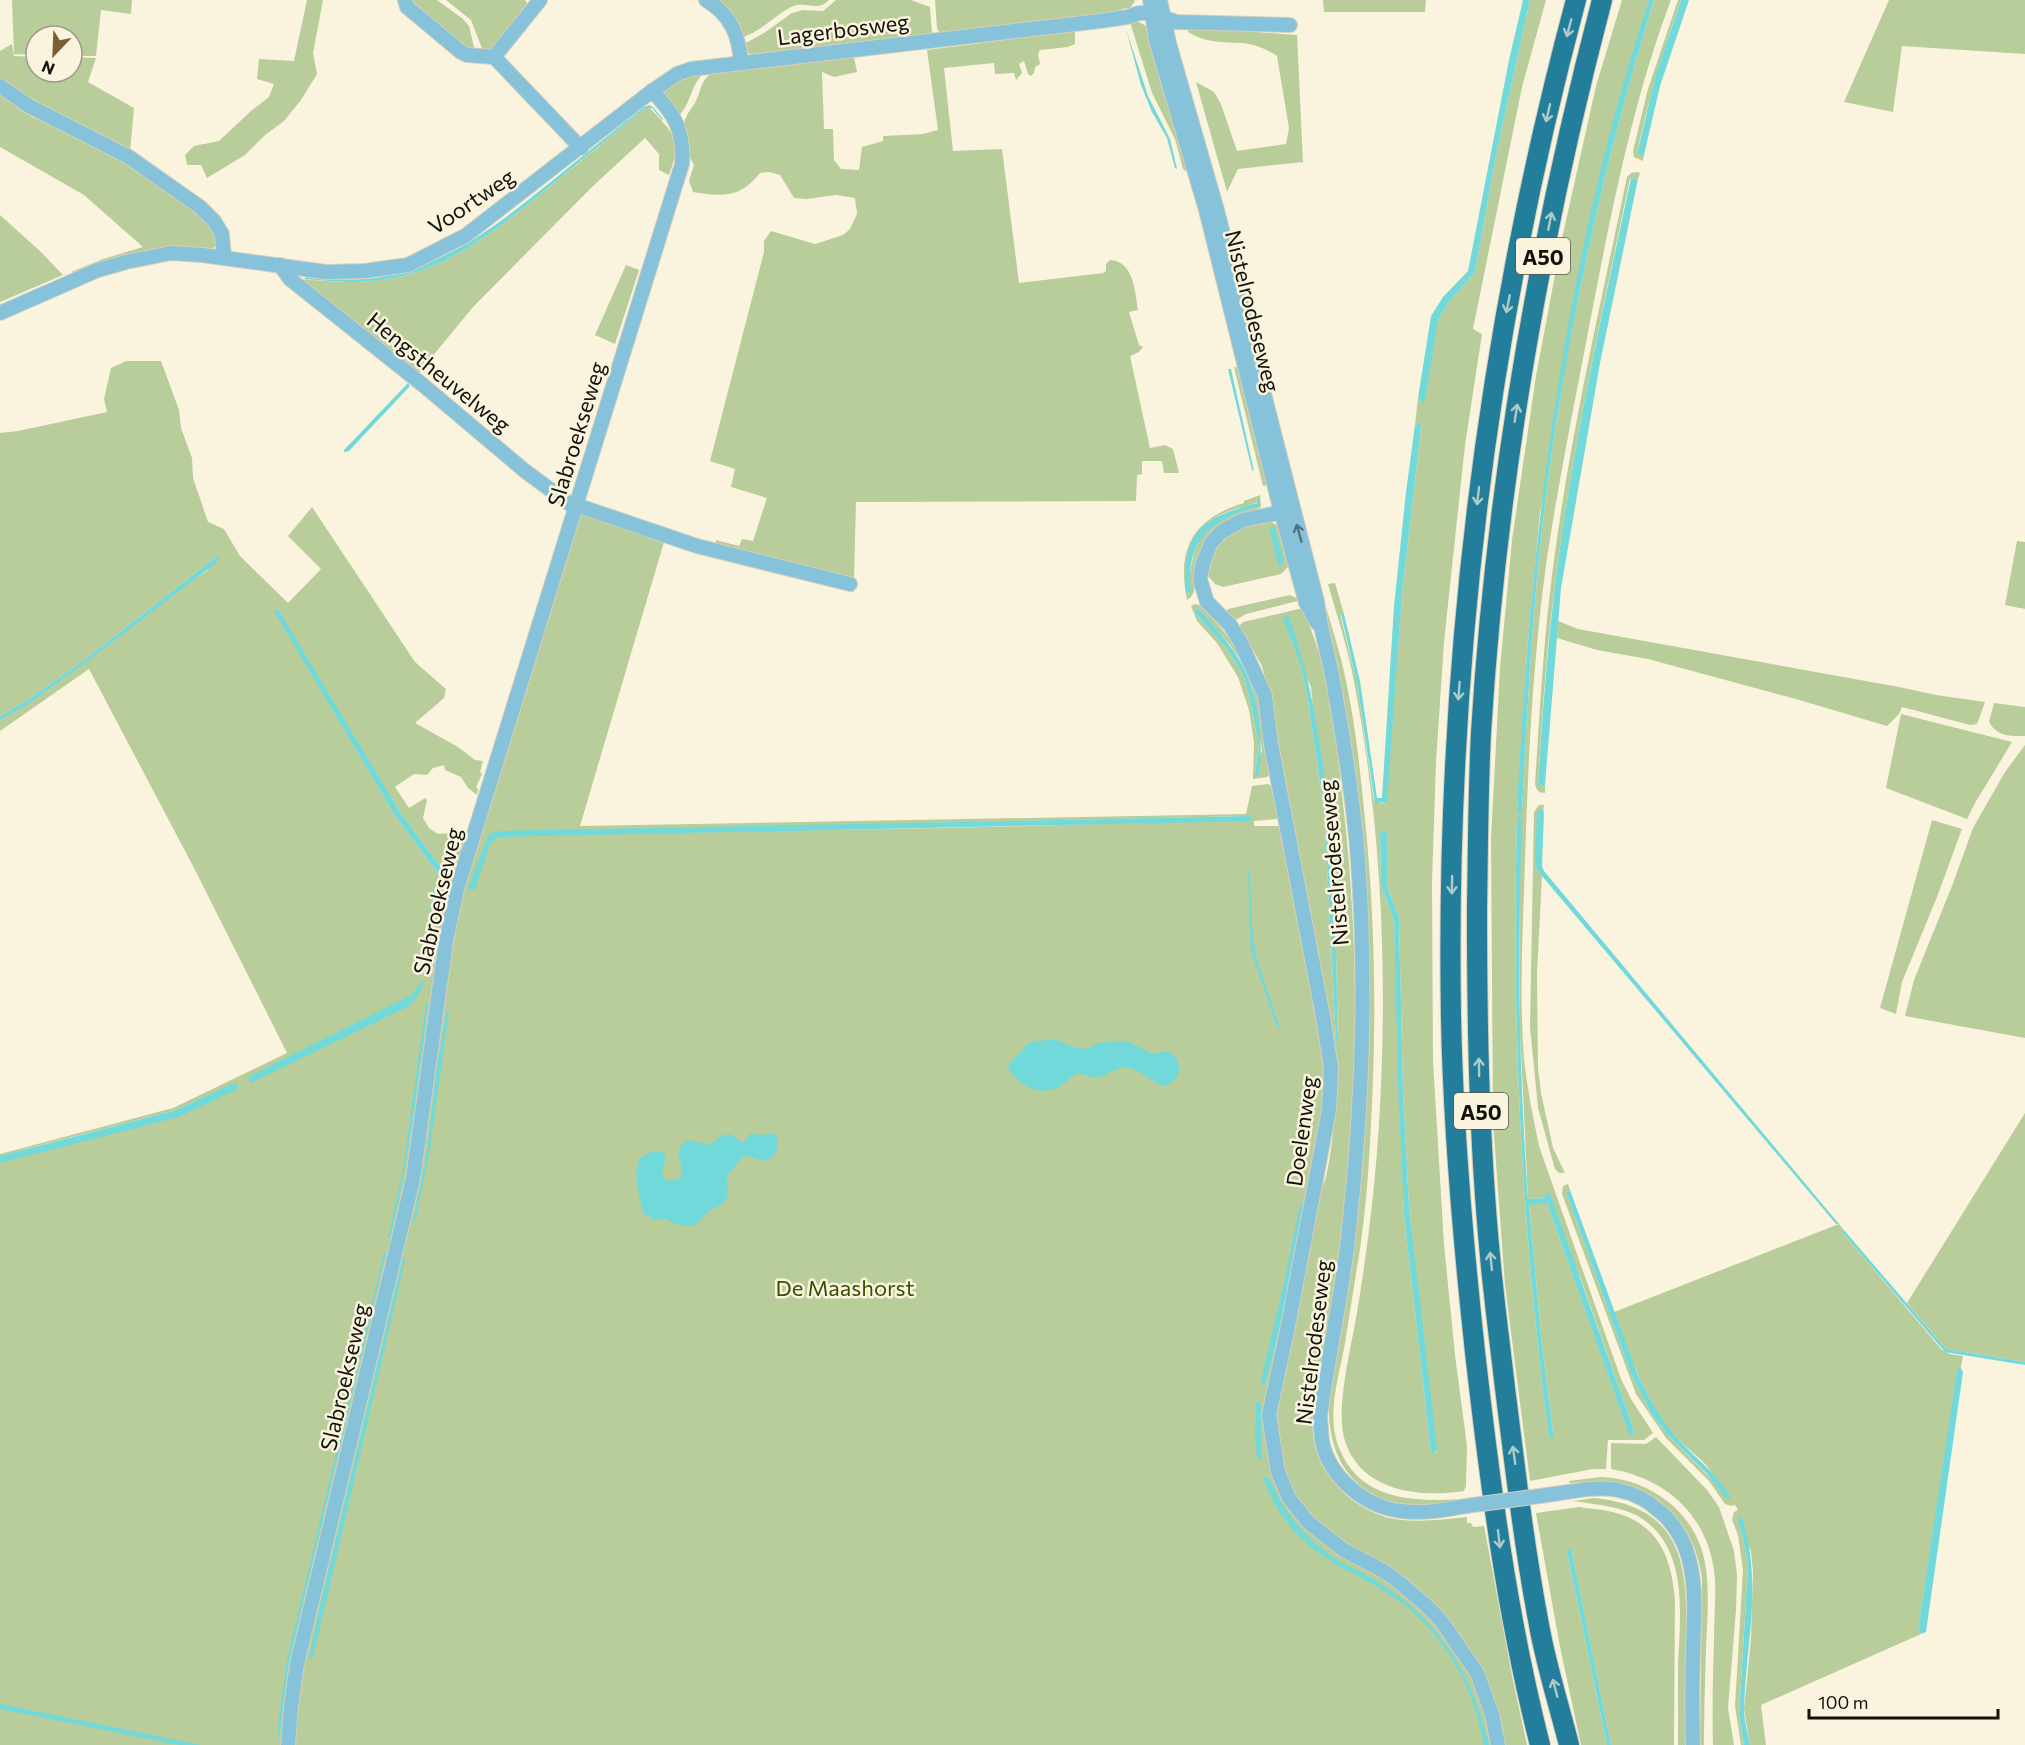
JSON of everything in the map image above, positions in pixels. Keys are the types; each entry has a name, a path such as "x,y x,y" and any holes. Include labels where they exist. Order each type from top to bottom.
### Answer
{"highway":[{"name":"A50","path":"1540,1745 1527,1694 1502,1561 1467,1282 1451,1030 1453,825 1460,683 1487,424 1529,195 1576,0"},
{"name":"A50","path":"1569,1745 1539,1628 1513,1454 1490,1256 1479,1089 1478,834 1487,650 1507,471 1538,283 1557,187 1602,0"},
{"name":"A50","path":"1591,43 1613,0"}],"street":[{"path":"405,0 407,8 461,52 467,55 494,57 580,148"},
{"path":"494,57 540,0"},
{"path":"706,0 729,19 735,28 741,63"},
{"name":"Nistelrodeseweg","path":"1160,0 1155,10 1156,40 1206,210 1305,579 1317,601 1321,630 1333,678 1349,778 1357,848 1363,974 1359,1106 1349,1230 1320,1417 1323,1442 1337,1472 1347,1485 1364,1499 1382,1507 1401,1511 1436,1511 1599,1488 1618,1490 1646,1501 1666,1516 1687,1548 1694,1589 1693,1745"},
{"path":"1155,10 1176,22 1290,26"},
{"name":"Lagerbosweg","path":"741,63 1100,21 1155,10"},
{"name":"Voortweg","path":"0,313 98,270 171,253 280,265 326,273 408,265 465,236 677,74 691,69 741,63"},
{"path":"0,86 29,106 129,157 200,207 214,220 222,234 224,258"},
{"name":"Slabroekseweg","path":"288,1745 297,1664 413,1179 446,941 457,889 682,164 683,144 678,126 661,100 652,91"},
{"name":"Hengstheuvelweg","path":"280,265 290,279 423,385 525,471 575,507 698,546 850,584"},
{"name":"Doelenweg","path":"1287,511 1243,520 1221,532 1211,543 1203,563 1200,579 1207,602 1230,625 1240,640 1265,696 1271,744 1331,1069 1329,1110 1269,1415 1278,1472 1289,1498 1308,1522 1342,1549 1387,1573 1429,1608 1442,1622 1477,1673 1492,1714 1498,1745"}],"green space":[{"path":"12,0 132,0 131,14 101,10 96,56 84,56 84,24 24,24 24,54 14,54"},
{"path":"307,0 323,0 313,53 317,74 301,100 284,121 265,135 245,155 207,178 201,165 187,165 185,155 194,146 219,141 269,97 274,84 257,79 259,59 294,61"},
{"path":"410,0 437,0 463,19 469,26 475,51 465,49 415,9"},
{"path":"446,0 525,0 527,11 493,49 483,51 471,20"},
{"path":"714,0 829,0 818,6 791,7 758,30 743,37"},
{"path":"836,0 911,0 930,7 931,36 753,56 745,51 744,44 792,13 803,10 823,11"},
{"path":"935,0 1135,1 1130,8 1121,9 1122,13 941,35 937,28"},
{"path":"1323,0 1426,0 1425,12 1324,12"},
{"path":"1530,0 1546,0 1522,87 1473,329 1482,334 1465,445 1444,642 1436,762 1432,882 1433,1061 1444,1244 1467,1446 1464,1491 1428,1493 1393,1487 1378,1481 1364,1471 1353,1458 1345,1441 1342,1427 1345,1375 1356,1321 1371,1216 1379,1125 1383,1014 1380,902 1371,791 1349,657 1328,584 1335,583 1344,614 1341,614 1341,618 1357,683 1374,801 1386,804 1402,595 1421,428 1418,424 1415,425 1418,398 1421,403 1438,320 1448,303 1475,272 1497,150","holes":["1380,834 1387,886 1399,918 1403,1090 1409,1207 1436,1453 1431,1453 1404,1215 1394,920 1381,885"]},
{"path":"1622,0 1649,0 1620,99 1593,210 1567,356 1597,213 1633,70 1654,0 1671,0 1645,79 1615,200 1567,440 1547,558 1532,709 1522,960 1524,1059 1539,1146 1621,1379 1653,1433 1644,1440 1608,1440 1606,1469 1593,1469 1530,1481 1505,1285 1493,1122 1491,838 1500,668 1512,540 1536,376 1561,243 1596,86","holes":["1567,361 1555,431 1537,577 1522,812 1518,813 1527,652 1540,513","1517,819 1520,1029 1528,1199 1546,1198 1581,1279 1634,1430 1633,1435 1629,1433 1547,1203 1529,1204 1553,1433 1549,1437 1532,1283 1521,1129 1516,974"]},
{"path":"1678,0 1681,0 1656,76 1637,153 1644,155 1643,161 1634,157 1633,151 1648,89"},
{"path":"1889,0 2025,0 2025,54 1902,46 1893,112 1844,102"},
{"path":"1137,21 1148,27 1192,176 1183,169 1175,139 1152,93 1130,22"},
{"path":"1188,27 1297,35 1303,162 1238,169 1227,192 1196,82 1214,92 1221,104 1237,151 1286,144 1289,128 1277,56 1251,44 1201,38 1188,32"},
{"path":"1075,31 1075,44 1040,50 1038,54 1040,64 1035,67 1031,76 1028,74 1024,61 1019,64 1022,73 1016,80 1014,73 995,74 994,63 944,68 953,151 1002,149 1019,283 1103,273 1110,260 1118,262 1129,272 1138,310 1129,312 1139,345 1143,347 1139,352 1130,356 1150,448 1165,445 1173,449 1179,473 1164,473 1162,461 1142,461 1142,474 1137,475 1136,501 856,502 854,579 714,548 716,540 739,546 742,539 753,541 767,498 731,487 735,469 710,461 764,252 764,241 771,231 815,244 843,235 850,229 857,214 855,198 836,195 807,199 794,198 780,175 769,172 760,173 745,187 730,194 713,195 693,192 689,181 694,165 686,147 684,127 687,115 705,80 713,71 854,57 857,72 834,77 822,72 824,129 833,129 834,160 841,169 859,170 862,147 883,141 883,136 923,134 938,130 927,50"},
{"path":"12,44 14,56 24,56 24,84 84,84 84,58 96,58 88,82 134,108 130,152 46,110 0,78 0,51"},
{"path":"706,71 697,82 678,117 664,97 667,86"},
{"path":"0,91 126,160 200,211 215,229 218,244 209,251 78,274 71,272 143,247 84,195 0,147 0,93 37,120"},
{"path":"649,107 674,137 675,152 669,175 659,170 659,154 645,138 592,187 473,307 418,374 300,279 348,282 383,280 418,272 439,263 480,240 499,226"},
{"path":"1637,172 1640,173 1638,179 1630,178 1609,279 1588,381 1562,534 1549,635 1543,710 1538,785 1545,785 1545,793 1543,793 1538,791 1535,784 1548,611 1562,506 1588,365 1627,177"},
{"path":"0,215 63,275 0,302"},
{"path":"626,265 639,270 615,344 595,335"},
{"name":"De Maashorst","path":"126,361 161,361 179,410 181,428 192,458 193,478 208,522 224,529 240,556 288,603 321,569 288,536 312,507 415,662 446,689 444,698 415,723 458,747 475,760 483,761 480,772 482,774 476,787 477,795 468,788 461,777 445,770 444,765 433,768 427,775 414,774 395,787 409,808 425,798 427,800 423,818 429,828 438,834 449,833 459,837 462,830 478,832 577,514 589,514 854,588 854,592 664,542 580,826 1246,814 1252,786 1268,784 1275,789 1280,814 1277,819 1254,821 1254,826 1294,826 1271,701 1262,666 1239,626 1243,622 1303,608 1321,660 1333,718 1350,878 1355,1027 1348,1178 1328,1326 1314,1400 1312,1421 1314,1441 1318,1456 1334,1483 1358,1504 1372,1512 1410,1521 1467,1517 1467,1523 1471,1523 1473,1527 1484,1526 1527,1745 0,1745 0,1154 173,1108 287,1053 193,866 89,669 0,731 0,720 54,685 208,570 217,556 83,661 26,701 0,716 0,433 107,412 104,399 111,368","holes":["275,611 400,812 443,870 450,866 461,837 449,874 439,875 394,814","1300,663 1311,687 1323,803 1308,700","1250,816 968,828 498,832","1329,823 1335,905 1338,1045 1325,825","1333,1044 1334,1115 1324,1185","218,1091 174,1114 10,1153 176,1110"]},
{"path":"1234,367 1241,368 1271,484 1263,486"},
{"path":"1260,495 1261,507 1257,509 1257,512 1206,539 1196,562 1194,592 1187,600 1184,565 1187,550 1193,538 1212,517","holes":["1258,501 1258,507 1225,518 1204,534 1193,558 1189,593 1187,592 1189,552 1199,532 1218,516 1232,510"]},
{"path":"1267,521 1278,526 1284,536 1290,560 1289,566 1281,574 1223,587 1215,584 1208,576 1221,544 1234,532"},
{"path":"2017,541 2025,542 2025,609 2005,605"},
{"path":"1290,595 1301,600 1246,614 1232,622 1224,614 1228,609"},
{"path":"1320,602 1325,604 1338,649 1354,722 1367,840 1374,962 1373,1084 1367,1187 1360,1249 1333,1410 1334,1424 1340,1450 1349,1467 1375,1488 1407,1498 1460,1499 1433,1505 1408,1505 1386,1500 1366,1490 1350,1475 1338,1456 1331,1433 1329,1405 1358,1210 1367,1070 1358,802 1340,678"},
{"path":"1195,604 1202,606 1237,647 1255,684 1273,771 1267,777 1253,779 1254,743 1249,710 1238,677 1217,643 1197,621 1191,606","holes":["1198,608 1240,660 1251,686 1262,750 1255,773 1259,746 1244,677 1227,649 1194,612"]},
{"path":"1558,621 1578,629 1985,702 1977,724 1970,725 1902,707 1899,714 1887,726 1648,659 1597,650 1557,638"},
{"path":"1994,703 2025,707 2025,736 2004,735 1992,727 1989,722"},
{"path":"1901,714 2012,742 1967,819 1886,788"},
{"path":"2025,745 2025,1038 1905,1016 1914,980 1973,828 2005,772"},
{"path":"1539,805 1544,805 1536,869 1542,876 1537,973 1538,1068 1553,1148 1565,1173 1559,1173 1555,1169 1538,1108 1530,1027 1534,812"},
{"path":"1932,820 1962,829 1902,982 1896,1014 1880,1008"},
{"path":"2025,1113 2025,1362 1946,1349 1907,1303"},
{"path":"1568,1184 1570,1190 1566,1192 1631,1374 1651,1413 1669,1436 1716,1484 1711,1471 1678,1439 1656,1410 1640,1379 1614,1312 1839,1224 1843,1229 1842,1232 1942,1350 1963,1356 1961,1367 1957,1370 1918,1629 1921,1634 1761,1705 1766,1745 1750,1745 1744,1709 1751,1639 1753,1572 1751,1551 1738,1523 1748,1567 1739,1715 1744,1745 1741,1745 1735,1706 1743,1570 1738,1535 1732,1520 1734,1512 1738,1510 1735,1505 1725,1504 1709,1481 1666,1438 1636,1394 1562,1194 1563,1186"},
{"path":"1656,1437 1707,1490 1719,1507 1734,1551 1737,1575 1736,1610 1728,1708 1734,1745 1713,1745 1715,1580 1712,1558 1705,1538 1696,1521 1668,1492 1632,1474 1611,1469 1611,1443 1646,1444"},
{"path":"1601,1477 1637,1484 1668,1502 1692,1528 1700,1545 1707,1574 1708,1595 1704,1745 1700,1745 1702,1579 1693,1544 1674,1514 1646,1494 1630,1487 1611,1483 1570,1483 1569,1481"},
{"path":"1594,1498 1624,1504 1647,1514 1664,1528 1675,1546 1682,1567 1685,1590 1686,1745 1678,1745 1680,1603 1674,1562 1666,1544 1653,1528 1636,1515 1613,1507 1573,1501"},
{"path":"1579,1507 1611,1512 1631,1519 1653,1535 1667,1558 1675,1601 1674,1745 1611,1745 1571,1550 1567,1552 1607,1745 1581,1745 1560,1647 1536,1513"}],"water":[{"path":"1523,0 1530,0 1497,150 1475,272 1448,303 1438,320 1426,396 1421,403 1418,398 1431,316 1443,297 1468,271"},
{"path":"1649,0 1654,0 1614,142 1581,286 1555,431 1537,577 1522,813 1520,814 1517,812 1531,606 1556,401 1573,299 1594,198 1619,99"},
{"path":"1681,0 1689,0 1660,86 1644,155 1637,154 1656,74"},
{"path":"1126,29 1148,96 1170,139 1177,169 1167,138 1152,112 1141,85"},
{"path":"650,105 662,120 652,108 646,108 499,226 480,240 439,263 418,272 384,280 350,282 305,279 305,277 370,279 391,275 436,260 496,224 644,107"},
{"path":"1631,178 1638,179 1600,363 1561,588 1545,785 1538,785 1550,635 1562,534 1588,381"},
{"path":"1228,369 1231,369 1254,471 1252,470"},
{"path":"408,383 410,386 349,451 344,452 344,450"},
{"path":"1420,424 1402,595 1387,802 1386,804 1375,803 1357,683 1341,614 1344,614 1360,681 1377,798 1382,798 1394,606 1415,425"},
{"path":"1258,498 1260,504 1258,507 1227,518 1205,534 1192,559 1191,592 1186,592 1188,554 1199,530 1209,521 1257,503"},
{"path":"1272,526 1275,529 1284,562 1281,566 1278,564 1270,532"},
{"path":"217,556 219,558 216,563 85,663 28,704 0,720 0,716 26,701 83,661"},
{"path":"1198,608 1234,651 1245,671 1258,715 1261,746 1259,775 1256,776 1255,773 1259,746 1244,677 1227,649 1194,612"},
{"path":"278,609 400,812 443,870 450,866 460,837 463,837 453,870 443,876 439,875 394,814 275,613 274,611"},
{"path":"1286,615 1289,617 1297,641 1310,689 1323,763 1329,813 1327,816 1323,803 1308,700 1300,663 1283,618"},
{"path":"1543,810 1544,813 1542,866 1544,871 1839,1224 1836,1224 1536,869 1537,813"},
{"path":"1250,816 1252,821 498,837 490,844 475,890 468,889 486,840 490,833 501,831"},
{"path":"1522,818 1519,961 1521,1056 1528,1199 1545,1198 1546,1193 1550,1193 1634,1430 1633,1435 1629,1434 1547,1203 1529,1205 1553,1433 1553,1438 1549,1438 1525,1206 1517,1052 1516,897 1517,819"},
{"path":"1329,822 1335,905 1338,1045 1325,825"},
{"path":"1382,830 1387,833 1387,886 1399,918 1403,1090 1409,1207 1437,1448 1434,1455 1431,1453 1404,1215 1394,920 1381,885 1380,834"},
{"path":"1248,870 1250,870 1252,926 1256,956 1281,1031 1276,1024 1251,951"},
{"path":"438,882 440,884 425,968 421,965 435,884"},
{"path":"422,981 424,984 409,1006 251,1083 248,1077 411,995"},
{"path":"426,1003 428,1003 408,1151 397,1209 390,1238 388,1238 403,1169"},
{"path":"447,1010 449,1012 429,1156 415,1222 413,1222 427,1153 436,1073"},
{"path":"1054,1039 1077,1048 1086,1049 1098,1043 1118,1041 1129,1042 1153,1054 1169,1052 1177,1060 1179,1072 1171,1083 1163,1086 1134,1069 1126,1067 1096,1078 1078,1074 1054,1089 1033,1089 1021,1083 1008,1067 1011,1062 1025,1046 1032,1042"},
{"path":"234,1083 238,1085 238,1089 179,1117 0,1163 0,1156 176,1110"},
{"path":"751,1133 775,1134 778,1143 776,1152 766,1160 747,1156 741,1159 727,1175 728,1196 722,1205 710,1210 697,1224 678,1225 665,1219 655,1220 643,1213 636,1172 642,1157 650,1153 663,1152 666,1157 662,1173 664,1179 674,1180 680,1178 682,1172 679,1149 688,1140 710,1145 721,1136 730,1134 743,1143"},
{"path":"1570,1190 1637,1373 1646,1391 1660,1416 1726,1489 1731,1498 1727,1499 1651,1413 1631,1374 1566,1192"},
{"path":"1300,1205 1306,1205 1290,1285 1265,1384 1261,1385"},
{"path":"1843,1229 1946,1349 2025,1362 2025,1365 1945,1352 1842,1232"},
{"path":"386,1251 289,1662 278,1743 278,1725 287,1660"},
{"path":"403,1258 405,1261 313,1658 309,1659 320,1606"},
{"path":"1960,1367 1963,1372 1926,1632 1921,1634 1918,1629 1957,1370"},
{"path":"1258,1401 1261,1406 1261,1461 1257,1458 1255,1434 1256,1402"},
{"path":"1263,1477 1269,1478 1289,1514 1316,1544 1339,1561 1394,1593 1433,1628 1462,1670 1482,1718 1489,1745 1484,1745 1480,1725 1467,1688 1437,1637 1400,1601 1322,1555 1300,1537 1282,1515"},
{"path":"1742,1517 1748,1542 1751,1566 1752,1613 1744,1709 1750,1745 1744,1745 1739,1715 1748,1567 1738,1523"},
{"path":"1571,1549 1611,1745 1607,1745 1567,1552"},
{"path":"0,1704 201,1745 179,1745 0,1709"}]}
